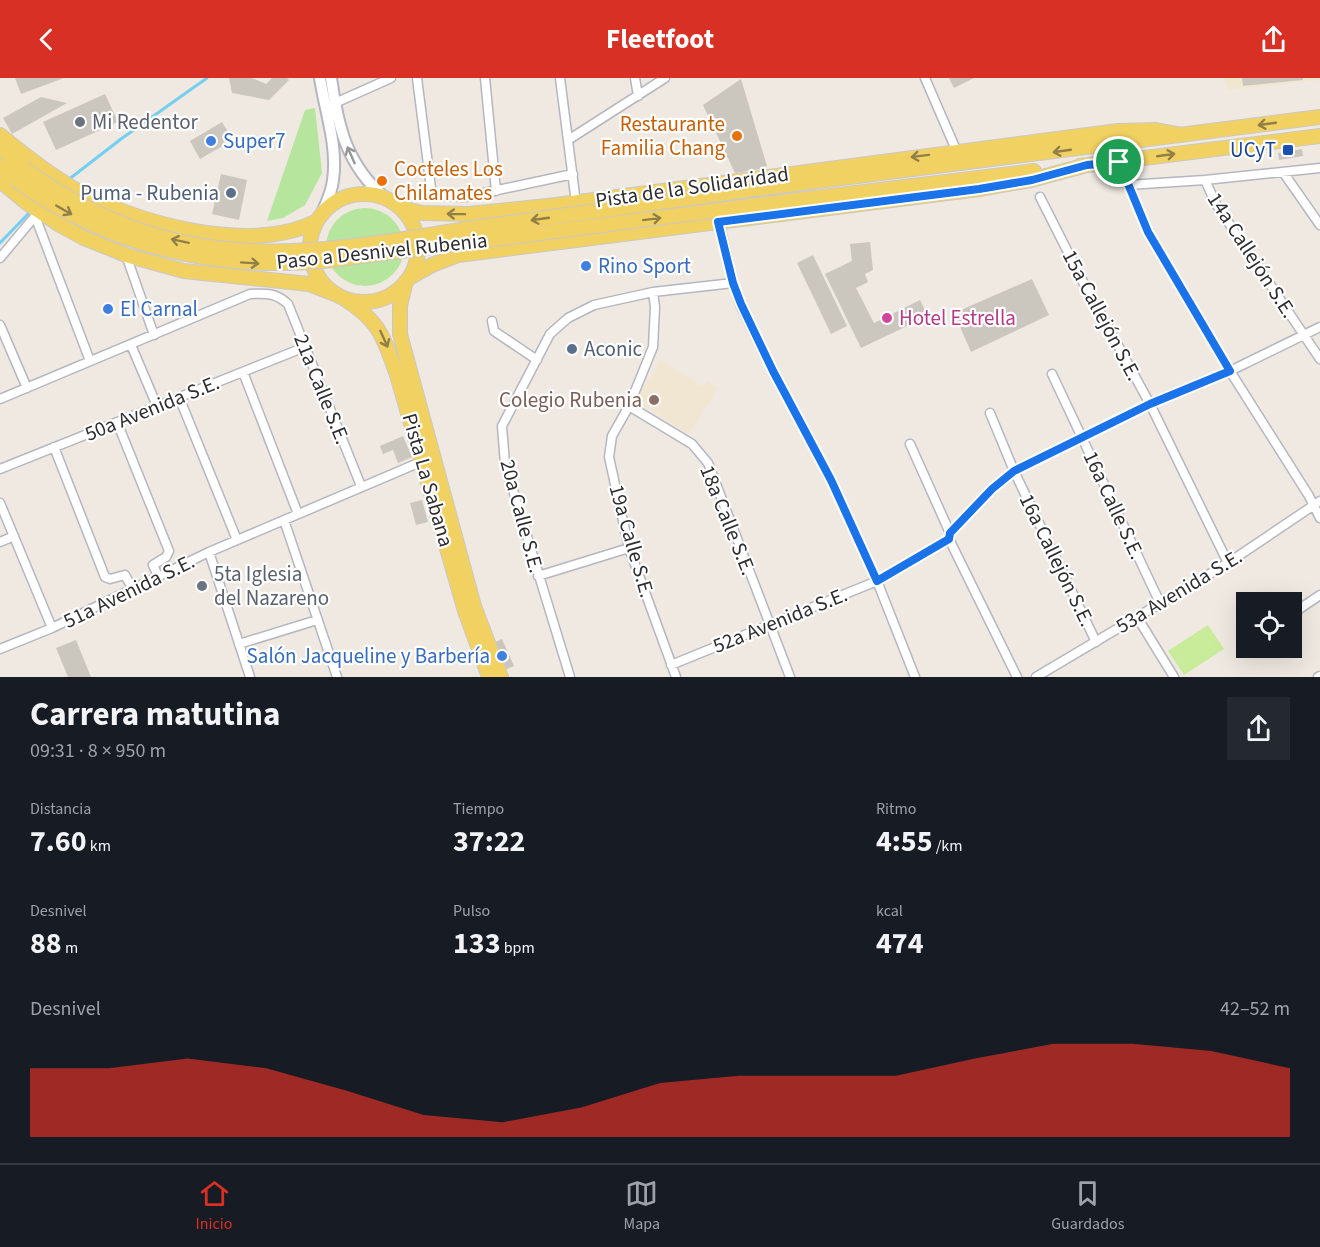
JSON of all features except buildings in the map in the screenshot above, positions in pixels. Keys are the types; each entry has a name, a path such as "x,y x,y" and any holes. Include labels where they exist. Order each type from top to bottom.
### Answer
{"main road":[{"name":"Pista de la Solidaridad","path":"764,188 1320,117"},
{"name":"Pista de la Solidaridad","path":"386,199 422,213 469,214 576,203 1135,130 1155,130 1182,135"},
{"path":"0,135 72,188 144,218 193,230 241,237 281,234 304,228 319,218 334,203 350,196 367,194 386,199 404,212 413,226 417,237 417,258 407,280 392,294 381,299 362,302 309,284 184,270 126,255 84,238 37,214 0,181"},
{"name":"Pista de la Solidaridad","path":"765,204 1320,136"},
{"path":"0,149 19,174"},
{"name":"Pista de la Solidaridad","path":"407,280 432,265 458,255 979,189 1032,180 1087,165"},
{"path":"0,167 19,174"},
{"name":"Paso a Desnivel Rubenia","path":"19,174 96,214 132,229 201,246 272,252 348,246 764,188"},
{"name":"Paso a Desnivel Rubenia","path":"19,174 67,212 124,238 186,255 252,264 324,261 765,204"},
{"path":"319,218 311,240 312,261 320,279 342,297"},
{"name":"Pista La Sabana","path":"407,280 400,306 400,334 474,606 501,677"},
{"name":"Pista La Sabana","path":"342,297 367,315 381,332 398,375 465,610 489,677"}],"street":[{"path":"319,218 331,189 334,168 333,148 320,78"},
{"path":"331,78 335,103 352,159 366,180 386,199"},
{"path":"335,103 391,78"},
{"path":"417,78 432,196"},
{"path":"485,78 496,190"},
{"path":"560,78 576,203"},
{"path":"635,78 638,96"},
{"path":"568,140 665,78"},
{"path":"926,78 957,152"},
{"path":"1119,162 1148,232 1230,371 1317,503 1320,518"},
{"path":"1128,185 1205,180 1320,168"},
{"path":"1282,172 1320,225"},
{"path":"417,195 465,197 573,174"},
{"name":"14a Callejón S.E.","path":"1205,180 1216,204 1320,359"},
{"name":"15a Callejón S.E.","path":"1040,197 1082,280 1150,404 1228,563"},
{"path":"0,258 37,214"},
{"path":"37,214 90,361"},
{"path":"718,222 733,283 741,304 773,371 831,480 877,581 915,677"},
{"path":"0,399 154,335 126,255"},
{"path":"492,321 494,331 537,360 550,334 568,318 594,305 653,292 733,283"},
{"path":"629,406 653,347 655,306 653,292"},
{"name":"21a Calle S.E.","path":"154,335 250,294 268,293 279,296 288,304 361,486"},
{"path":"0,325 27,388"},
{"name":"52a Avenida S.E.","path":"671,665 877,581 950,536 992,489 1014,471 1150,404 1230,371 1320,327"},
{"path":"131,345 157,406"},
{"name":"50a Avenida S.E.","path":"0,469 305,347"},
{"name":"20a Calle S.E.","path":"537,360 502,426 505,464 570,677"},
{"path":"243,372 298,513"},
{"name":"16a Calle S.E.","path":"1052,374 1160,603"},
{"path":"179,397 237,540"},
{"name":"19a Calle S.E.","path":"629,406 612,436 609,457 629,548 676,677"},
{"name":"18a Calle S.E.","path":"629,406 692,444 708,463 790,677"},
{"name":"16a Callejón S.E.","path":"990,413 1014,471 1096,642"},
{"path":"117,422 169,551 169,555 153,565 158,576"},
{"path":"910,444 950,536 1017,677"},
{"path":"54,447 105,577 110,579 125,575 132,588"},
{"name":"51a Avenida S.E.","path":"0,649 52,628 209,552 423,461"},
{"path":"0,503 52,628"},
{"name":"53a Avenida S.E.","path":"1036,677 1228,563 1317,503"},
{"path":"284,520 337,677"},
{"path":"0,542 14,536"},
{"path":"538,576 629,548"},
{"path":"209,552 250,677"},
{"path":"1302,607 1320,595"},
{"path":"1137,617 1174,677"},
{"path":"239,644 317,620"}],"shaded area":[{"path":"1223,78 1320,78 1320,80 1229,90"},
{"path":"661,360 701,386 708,382 718,388 689,434 635,400"}],"green space":[{"path":"315,108 322,173 305,205 283,218 267,221 305,110"},
{"path":"365,208 380,211 392,220 401,232 404,247 401,262 392,274 380,283 365,286 350,283 338,274 329,262 326,247 329,232 338,220 350,211"},
{"path":"1208,625 1224,649 1184,675 1168,651"}],"waterway":[{"path":"68,180 207,78"},
{"path":"0,243 28,214"}],"place":[{"name":"Mi Redentor","path":"80,122"},
{"name":"Restaurante Familia Chang","path":"737,136"},
{"name":"Super7","path":"211,141"},
{"name":"UCyT","path":"1288,150"},
{"name":"Cocteles Los Chilamates","path":"382,181"},
{"name":"Puma - Rubenia","path":"231,193"},
{"name":"Rino Sport","path":"586,266"},
{"name":"El Carnal","path":"108,309"},
{"name":"Hotel Estrella","path":"887,318"},
{"name":"Aconic","path":"572,349"},
{"name":"Colegio Rubenia","path":"654,400"},
{"name":"5ta Iglesia del Nazareno","path":"202,586"},
{"name":"Salón Jacqueline y Barbería","path":"502,656"}],"route":[{"path":"1119,162 1148,232 1230,371 1150,404 1014,471 992,489 950,533 949,539 877,581 831,480 773,371 741,304 733,283 718,222 979,189 1050,176 1087,165 1119,162"}]}
